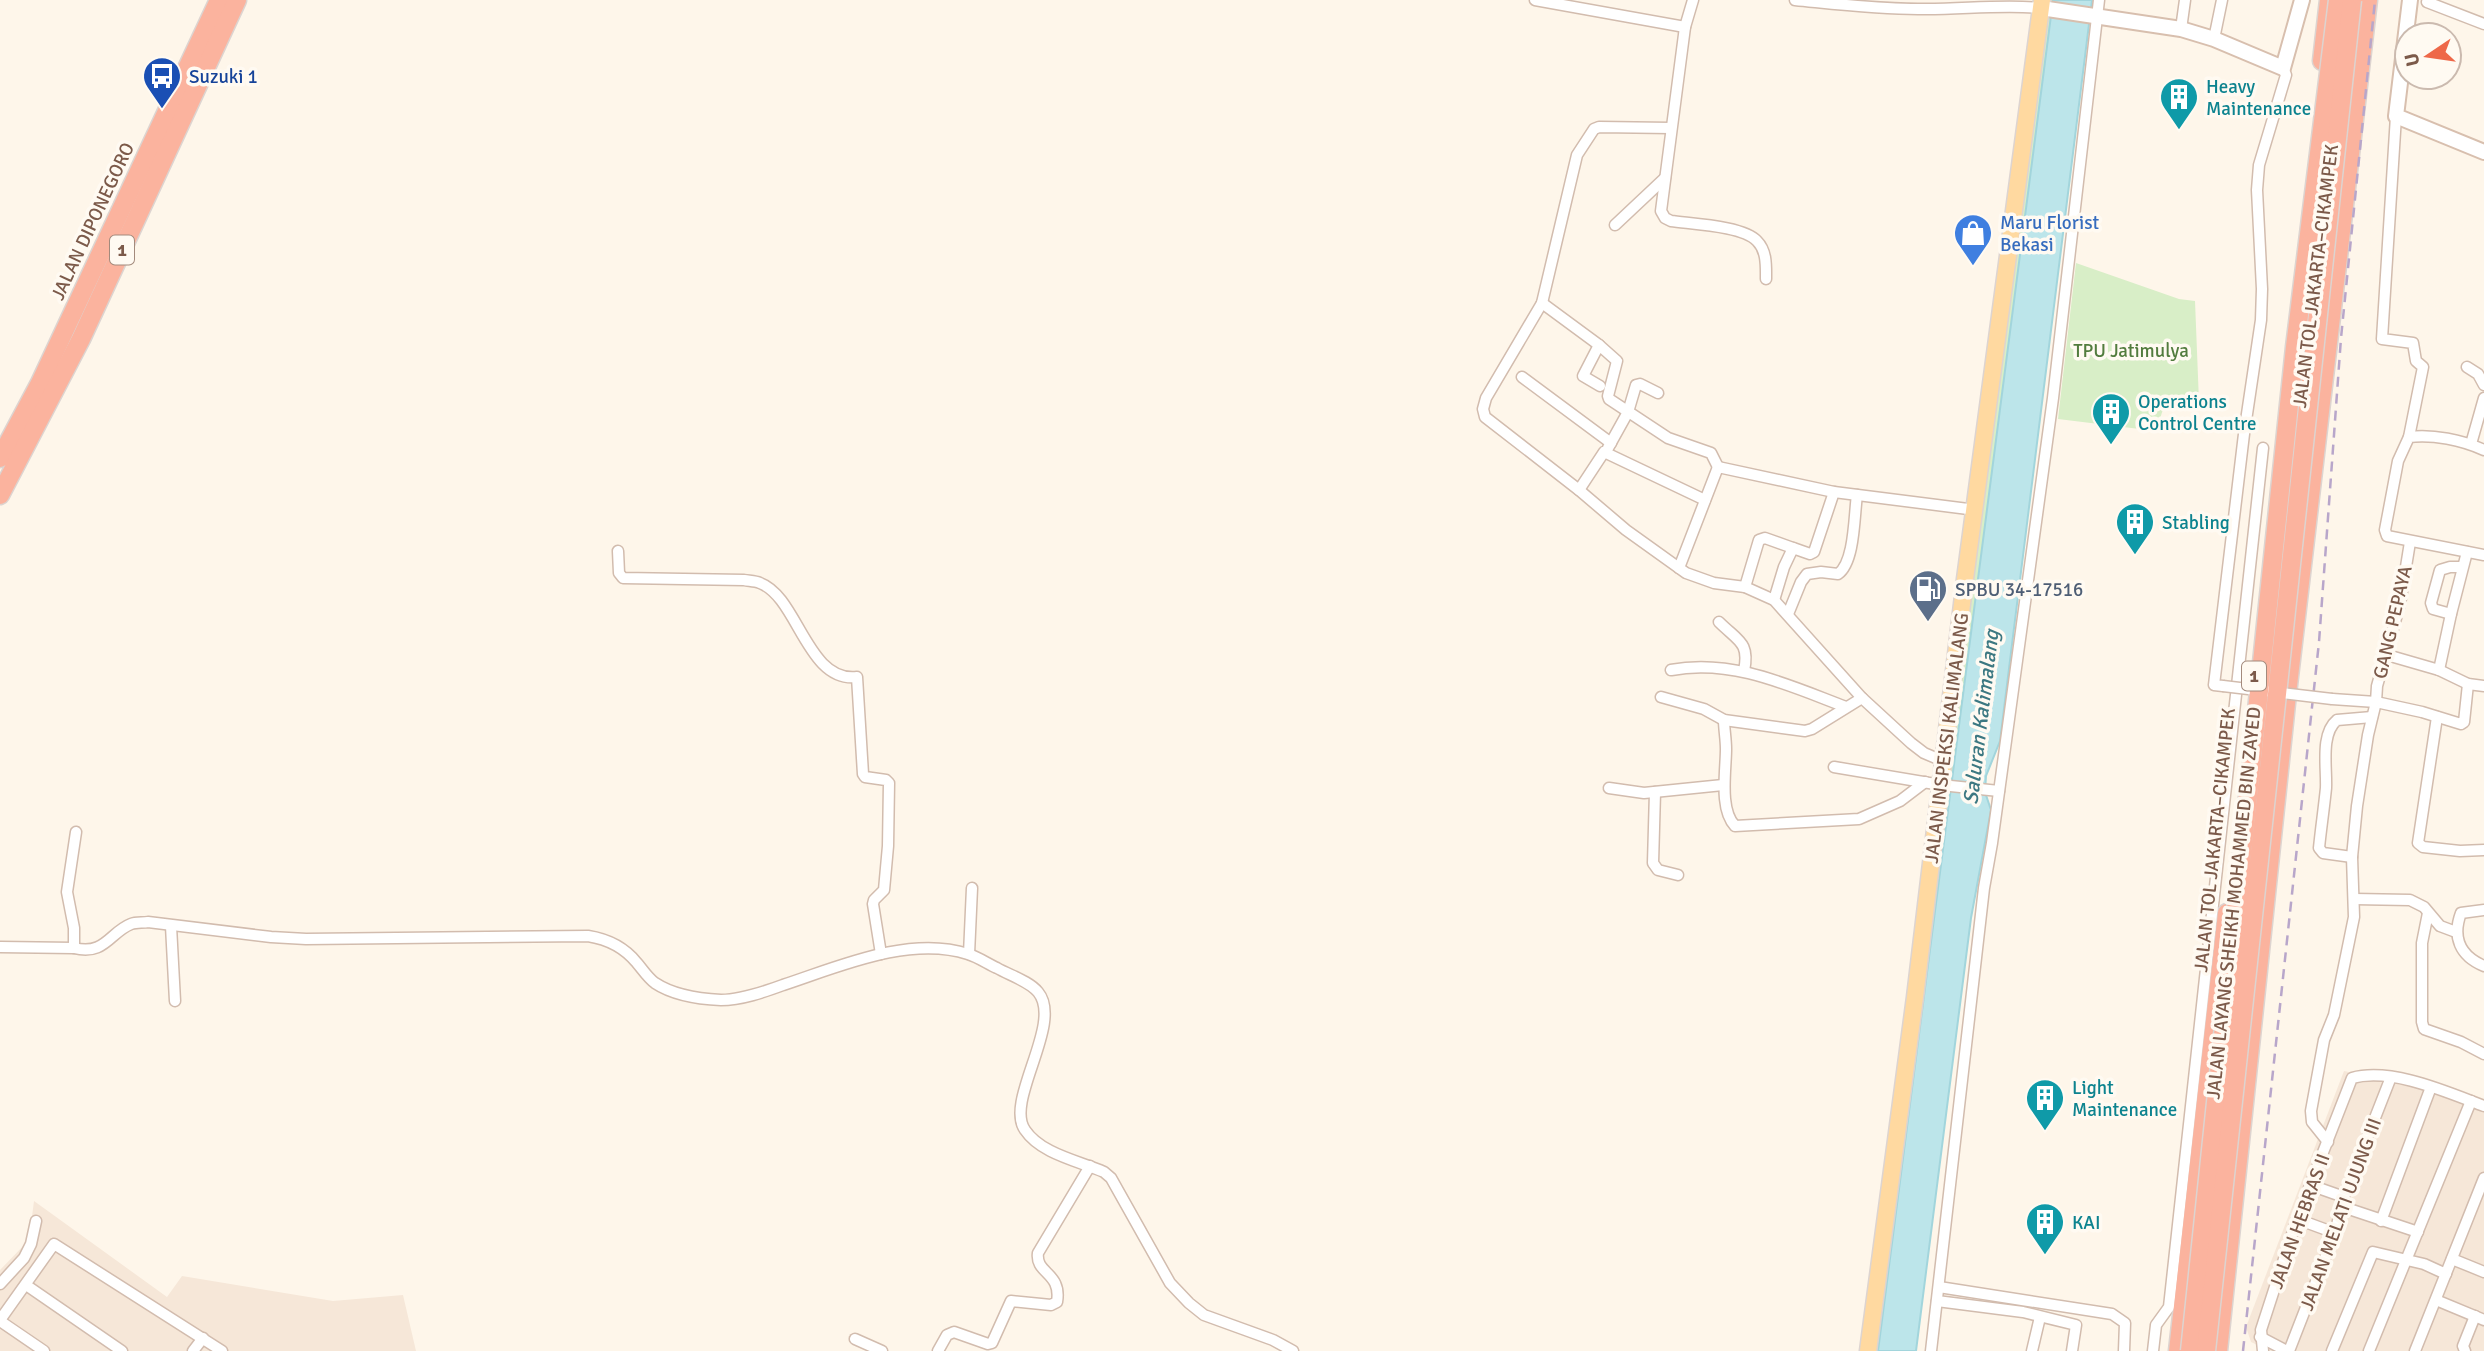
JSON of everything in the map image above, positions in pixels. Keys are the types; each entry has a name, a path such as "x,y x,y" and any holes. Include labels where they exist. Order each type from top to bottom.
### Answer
{"highway":[{"name":"JALAN DIPONEGORO","path":"0,458 45,373 219,0"},
{"name":"JALAN DIPONEGORO","path":"0,495 89,322 237,0"},
{"name":"JALAN TOL JAKARTA–CIKAMPEK","path":"2178,1351 2329,0"},
{"name":"JALAN LAYANG SHEIKH MOHAMMED BIN ZAYED","path":"2190,1351 2295,347 2338,0"},
{"name":"JALAN LAYANG SHEIKH MOHAMMED BIN ZAYED","path":"2206,1351 2352,0"},
{"name":"JALAN TOL JAKARTA–CIKAMPEK","path":"2218,1351 2287,694 2368,0"}],"main road":[{"name":"JALAN INSPEKSI KALIMALANG","path":"1868,1351 1914,1004 1938,784 2044,8"}],"street":[{"path":"1535,0 1685,27"},
{"path":"1693,0 1685,27 1661,211 1665,218 1671,221 1740,232 1756,240 1765,257 1766,279"},
{"path":"1795,0 2022,6 2098,15 2181,29 2214,39 2284,68"},
{"path":"1934,1350 1937,1301 1995,791 2053,398 2099,0"},
{"path":"2181,29 2185,0"},
{"path":"2214,39 2222,0"},
{"path":"2302,0 2284,68 2286,75 2259,165 2257,190 2261,320 2244,435 2214,685 2376,702 2462,723 2468,684"},
{"path":"2410,0 2396,116 2382,339 2413,343 2416,361 2423,367 2409,437 2398,461 2385,530 2387,536 2410,542 2484,555"},
{"path":"2427,2 2484,24"},
{"path":"2396,116 2484,152"},
{"path":"1671,128 1599,127 1594,129 1577,155 1542,303 1486,398 1483,408 1485,416 1626,530 1686,573 1714,583 1745,587 1774,600 1862,698 1911,743 1924,753 1943,761"},
{"path":"1615,225 1665,177"},
{"path":"1542,303 1617,360 1608,398 1668,438 1711,453 1718,467 1679,568"},
{"path":"1599,345 1583,376 1600,386"},
{"path":"2467,367 2478,374 2484,385"},
{"path":"1522,377 1611,443"},
{"path":"1579,490 1629,412 1636,385 1640,384 1658,393"},
{"path":"2470,444 2484,398"},
{"path":"2409,437 2437,438 2470,444 2484,450"},
{"path":"2153,1351 2156,1325 2169,1307 2263,448"},
{"path":"1604,452 1705,499"},
{"path":"1718,467 1835,492 1976,510"},
{"path":"1745,587 1759,540 1765,538 1810,554 1814,552 1835,492"},
{"path":"1788,614 1807,574 1838,574 1846,568 1850,556 1857,495"},
{"name":"GANG PEPAYA","path":"2328,1142 2312,1122 2311,1111 2352,928 2352,857 2357,806 2379,678 2400,604 2410,542"},
{"path":"1774,600 1793,548"},
{"path":"618,551 619,573 623,578 744,580 760,583 771,590 806,643 830,670 842,677 857,677 863,774 865,777 886,780 889,783 884,890 873,904 881,954"},
{"path":"2439,670 2462,567 2468,552"},
{"path":"2451,614 2433,609 2431,603 2440,570 2462,567"},
{"path":"1719,622 1745,647 1747,656 1744,671"},
{"path":"2387,654 2439,670 2468,684 2484,686"},
{"path":"1671,670 1704,666 1744,671 1846,707"},
{"path":"1661,697 1704,709 1724,720 1808,731 1862,698"},
{"path":"2352,857 2323,853 2319,848 2326,785 2326,748 2333,724 2337,720 2372,717"},
{"path":"2437,717 2418,843 2460,851 2484,850"},
{"path":"1724,720 1726,750 1723,785 1731,822 1740,828 1859,819 1938,784"},
{"path":"1834,767 1995,791"},
{"path":"1609,788 1644,793 1723,785"},
{"path":"1655,792 1653,863 1658,870 1678,875"},
{"path":"74,948 74,928 67,892 76,832"},
{"path":"969,954 972,888"},
{"path":"2354,899 2410,900 2418,903 2440,926 2456,932"},
{"path":"2484,910 2461,913 2456,932 2464,953 2484,966"},
{"path":"2428,913 2422,943 2424,1029 2461,1042 2484,1054"},
{"path":"0,947 74,948 86,951 106,943 130,924 148,922 306,939 587,936 607,940 622,949 649,978 662,987 681,994 717,1000 733,999 776,988 881,954 917,949 969,954 1040,994 1043,1027 1021,1105 1021,1121 1025,1131 1049,1149 1104,1172 1111,1178 1170,1283 1189,1303 1204,1315 1273,1340 1293,1351"},
{"path":"171,926 175,1001"},
{"name":"JALAN HEBRAS II","path":"2260,1337 2297,1219 2353,1077 2391,1077"},
{"path":"2391,1077 2484,1105"},
{"name":"JALAN MELATI UJUNG III","path":"2288,1351 2335,1233 2343,1202 2391,1077"},
{"path":"2381,1221 2431,1087"},
{"path":"2370,1351 2471,1101"},
{"path":"938,1351 947,1335 954,1332 992,1343 1011,1301 1051,1306 1057,1302 1058,1287 1054,1278 1037,1260 1038,1253 1090,1166"},
{"path":"2415,1351 2484,1178"},
{"path":"2310,1185 2381,1221 2418,1232"},
{"path":"2297,1219 2335,1233"},
{"path":"0,1284 24,1258 31,1244 36,1221"},
{"path":"44,1351 0,1320 54,1244 222,1351"},
{"path":"2332,1351 2373,1252 2424,1264 2446,1274"},
{"path":"2452,1259 2484,1272"},
{"path":"26,1285 122,1351"},
{"path":"1939,1287 2112,1314 2125,1323 2124,1351"},
{"path":"2436,1300 2479,1318 2463,1346 2465,1351"},
{"path":"1937,1301 2023,1312 2076,1325 2072,1351"},
{"path":"2032,1351 2040,1317"},
{"path":"2260,1337 2263,1351"},
{"path":"2260,1337 2288,1351"},
{"path":"194,1351 203,1338"},
{"path":"855,1339 882,1351"}],"shaded area":[{"path":"2344,1071 2484,1100 2484,1351 2270,1351 2251,1342 2246,1327"},
{"path":"34,1201 167,1297 182,1276 333,1301 403,1295 416,1351 0,1351 0,1270 29,1240"}],"green space":[{"path":"2045,0 2053,0 1878,1351 1868,1351"},
{"name":"TPU Jatimulya","path":"2076,263 2179,299 2195,301 2199,402 2165,403 2156,431 2058,419"}],"water":[{"name":"Saluran Kalimalang","path":"2053,0 2092,0 2000,741 1986,776 1985,792 1991,810 1971,918 1916,1351 1878,1351"}],"railway":[{"path":"2243,1351 2319,642 2341,338 2375,0"}],"place":[{"name":"Suzuki 1","path":"162,110"},
{"name":"Heavy Maintenance","path":"2179,131"},
{"name":"Maru Florist Bekasi","path":"1973,267"},
{"name":"Operations Control Centre","path":"2111,446"},
{"name":"Stabling","path":"2135,556"},
{"name":"SPBU 34-17516","path":"1928,623"},
{"name":"Light Maintenance","path":"2045,1132"},
{"name":"KAI","path":"2045,1256"}]}
